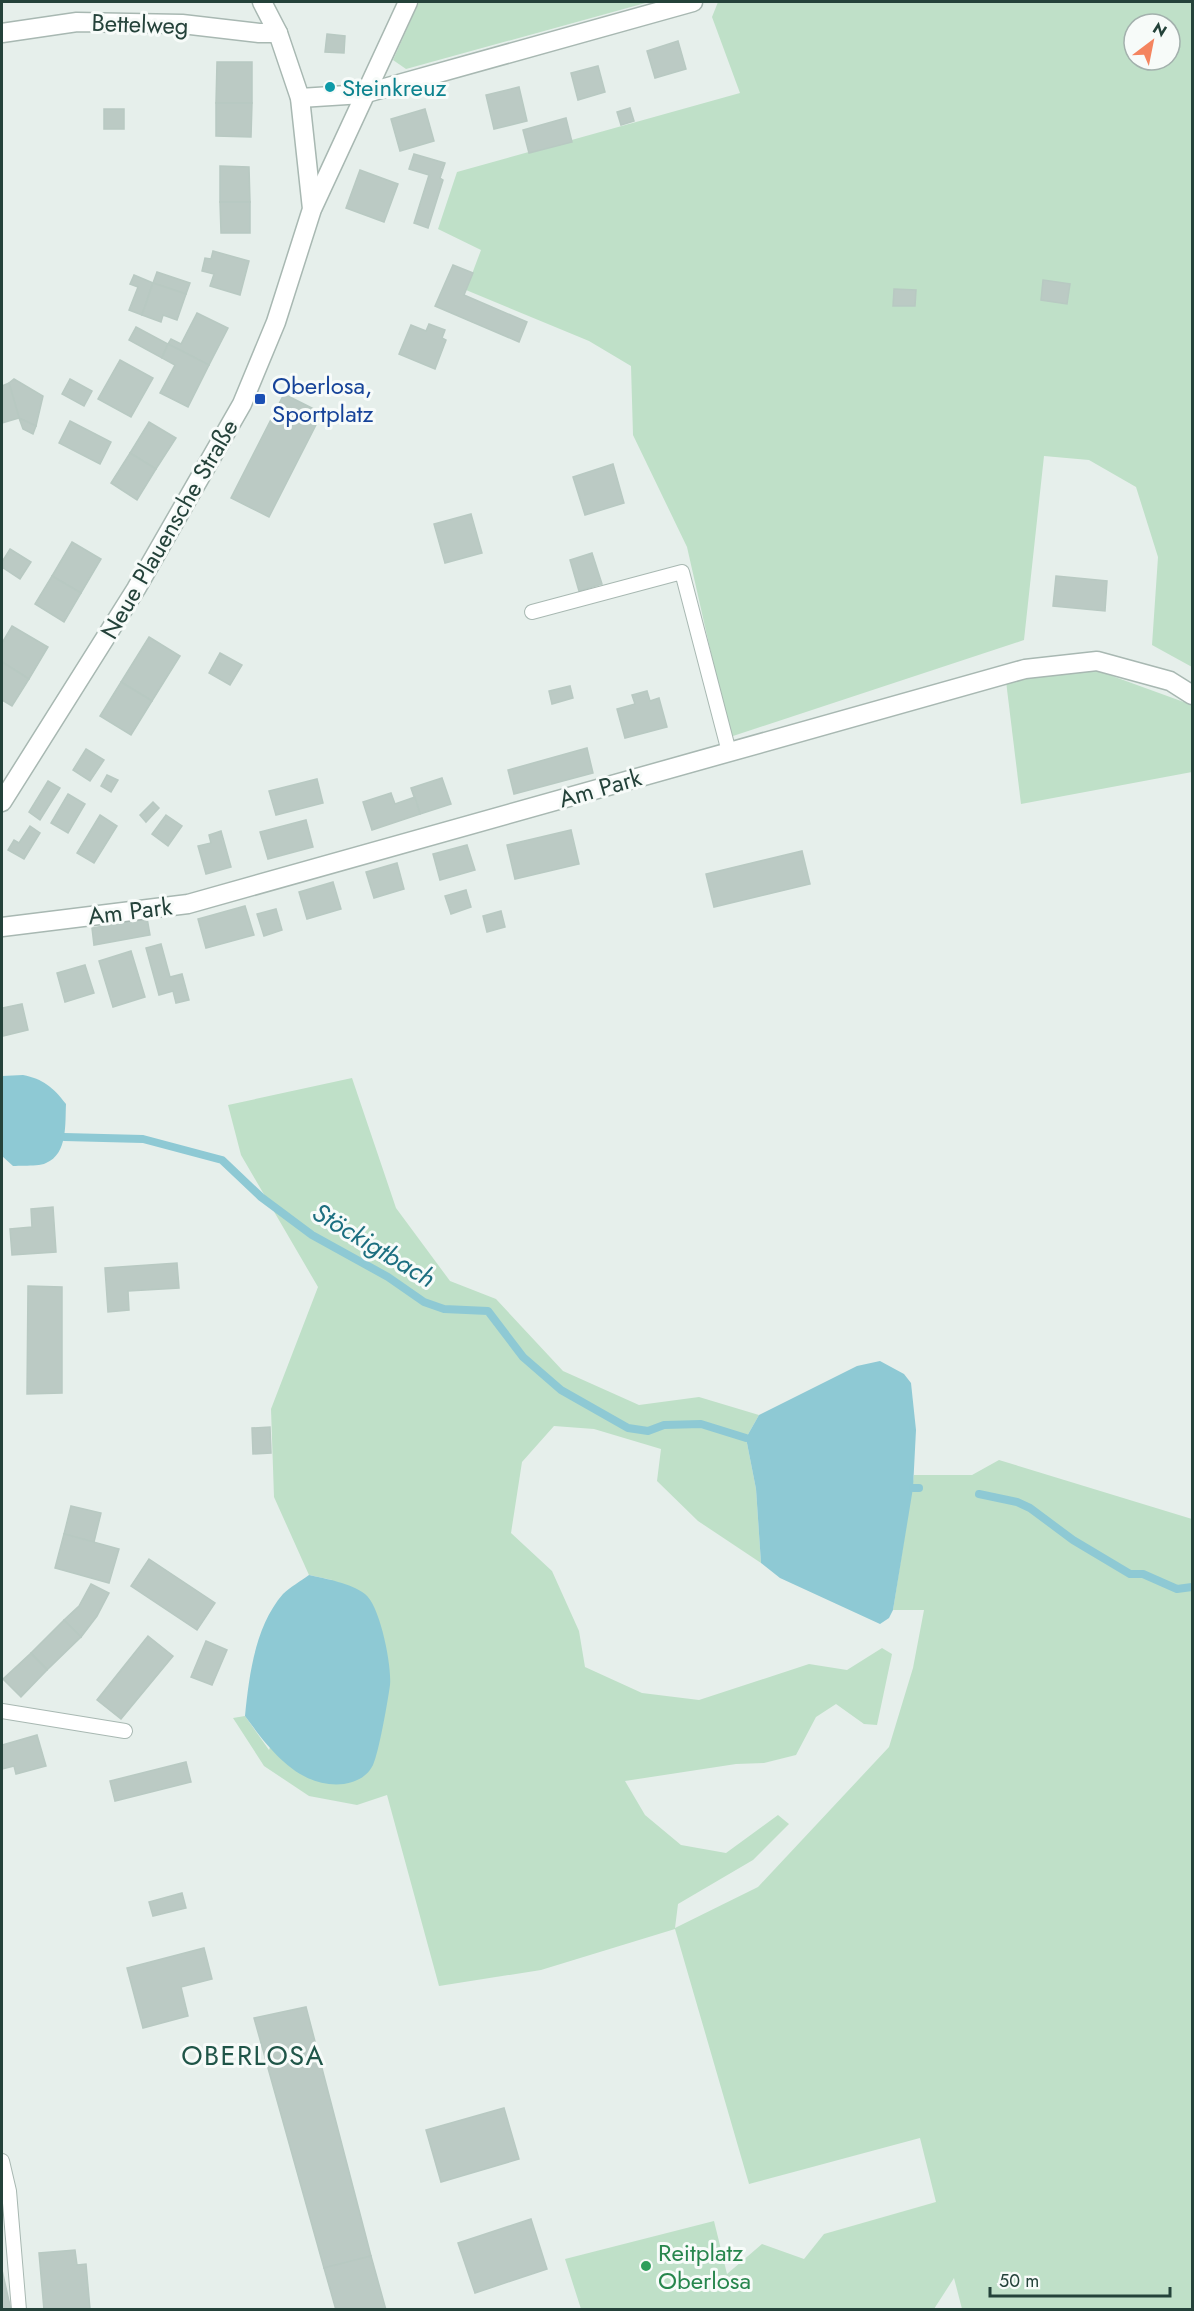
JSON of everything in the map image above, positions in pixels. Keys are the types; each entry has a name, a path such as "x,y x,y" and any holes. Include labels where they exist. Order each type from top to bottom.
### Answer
{"street":[{"name":"Neue Plauensche Straße","path":"2,802 136,590 242,404 276,322 312,209 300,98 278,33 262,2"},
{"path":"312,209 363,94 408,2"},
{"path":"300,98 363,94 693,2"},
{"name":"Bettelweg","path":"2,33 77,22 182,24 278,33"},
{"name":"Am Park","path":"2,927 188,904 1025,669 1097,662 1170,681 1192,695"}],"lane":[{"path":"532,612 682,572 729,752"},
{"path":"2,1711 125,1731"},
{"path":"2,2161 9,2192 20,2310"}],"green space":[{"path":"419,2 649,2 406,69 393,60"},
{"path":"718,2 1192,2 1192,667 1152,645 1158,557 1136,487 1089,460 1044,456 1024,640 730,737 687,547 633,435 631,366 589,341 466,290 481,250 438,229 457,172 740,93 712,17"},
{"path":"1093,669 1192,705 1192,772 1021,804 1006,681 1030,674"},
{"path":"352,1078 396,1208 450,1281 496,1299 563,1371 639,1405 699,1397 759,1415 746,1438 756,1489 761,1563 698,1521 657,1481 661,1449 594,1429 554,1426 522,1462 511,1533 552,1571 579,1631 585,1667 642,1693 699,1700 809,1664 847,1670 882,1648 892,1654 877,1725 864,1724 836,1704 816,1717 796,1755 764,1763 736,1764 625,1781 645,1815 681,1845 726,1853 778,1815 789,1824 753,1860 678,1904 675,1928 758,1887 889,1747 913,1668 924,1610 893,1610 914,1475 972,1475 999,1460 1192,1519 1192,2309 962,2309 954,2278 934,2309 581,2309 565,2259 714,2221 727,2274 762,2244 804,2259 824,2234 936,2202 920,2138 749,2184 675,1929 541,1970 439,1986 387,1795 357,1805 309,1796 264,1766 233,1718 245,1716 269,1750 332,1580 309,1575 274,1497 271,1409 318,1287 241,1155 228,1105"}],"water":[{"path":"23,1075 47,1085 66,1104 65,1129 62,1145 53,1159 39,1165 13,1166 2,1156 2,1076"},
{"path":"880,1361 904,1374 911,1383 916,1430 913,1488 893,1610 889,1618 880,1624 780,1578 761,1563 756,1489 746,1438 759,1415 857,1366"},
{"path":"309,1575 346,1584 365,1594 376,1610 387,1651 390,1685 373,1765 364,1776 344,1784 328,1784 299,1773 275,1753 245,1716 251,1668 266,1621 283,1594"}],"building":[{"path":"327,34 345,36 344,53 325,52"},
{"path":"678,41 686,69 655,78 647,51"},
{"path":"217,62 252,62 252,103 216,103"},
{"path":"598,66 605,92 578,100 571,73"},
{"path":"519,87 527,121 494,129 486,95"},
{"path":"216,103 252,103 251,137 216,136"},
{"path":"630,108 634,121 621,125 617,112"},
{"path":"104,109 124,109 124,129 104,129"},
{"path":"425,109 434,141 400,151 391,119"},
{"path":"566,118 572,142 529,153 523,130"},
{"path":"414,154 445,163 440,178 443,180 428,228 414,223 429,175 409,169"},
{"path":"220,166 249,167 250,202 220,202"},
{"path":"360,170 398,184 384,222 346,208"},
{"path":"220,202 250,202 250,233 221,233"},
{"path":"213,251 249,261 240,295 210,286 214,274 202,271 205,258 211,259"},
{"path":"453,265 473,273 464,295 527,322 519,342 435,306"},
{"path":"157,272 190,283 186,294 153,283"},
{"path":"134,275 153,283 142,315 129,310 138,287 130,284"},
{"path":"1043,280 1070,284 1067,304 1041,300"},
{"path":"153,283 186,294 177,320 163,315 161,322 142,315"},
{"path":"894,289 916,290 915,306 893,306"},
{"path":"197,313 228,328 209,365 168,344 171,339 181,344"},
{"path":"429,324 445,330 442,338 446,340 435,369 399,354 411,325 426,331"},
{"path":"136,327 168,344 162,358 129,340"},
{"path":"168,344 209,365 188,407 160,393 175,365 162,358"},
{"path":"120,360 153,378 131,417 98,399"},
{"path":"14,379 43,396 36,426 19,418 9,383"},
{"path":"70,379 92,391 84,406 62,394"},
{"path":"9,383 19,418 2,423 2,386"},
{"path":"284,394 322,413 269,517 231,498"},
{"path":"19,418 36,426 33,434 23,429"},
{"path":"70,421 111,442 100,464 59,443"},
{"path":"149,422 176,438 156,469 130,453"},
{"path":"130,453 156,469 137,500 111,483"},
{"path":"613,464 624,503 585,515 573,477"},
{"path":"471,514 482,553 445,563 434,524"},
{"path":"72,542 101,559 81,593 52,576"},
{"path":"10,549 31,562 20,579 2,567 2,562"},
{"path":"592,553 602,584 579,591 570,560"},
{"path":"52,576 81,593 64,622 35,604"},
{"path":"1056,576 1107,581 1105,611 1053,606"},
{"path":"12,626 48,647 29,679 2,662 2,643"},
{"path":"149,637 180,656 152,701 121,682"},
{"path":"220,653 242,665 230,685 209,673"},
{"path":"2,662 29,679 12,706 2,700"},
{"path":"121,682 152,701 131,735 100,716"},
{"path":"570,686 573,698 552,704 549,691"},
{"path":"647,691 650,701 659,698 667,727 625,738 617,709 635,704 632,695"},
{"path":"587,748 593,773 514,794 508,770"},
{"path":"86,749 104,760 90,781 73,770"},
{"path":"107,775 118,780 111,792 101,786"},
{"path":"442,778 451,804 420,814 411,788"},
{"path":"317,779 323,803 276,815 269,791"},
{"path":"48,781 60,788 40,820 29,812"},
{"path":"391,793 395,804 415,797 420,814 372,830 363,802"},
{"path":"68,794 85,804 68,833 51,823"},
{"path":"153,802 159,808 146,822 140,815"},
{"path":"100,815 117,826 94,863 77,853"},
{"path":"166,815 182,826 168,846 152,834"},
{"path":"306,820 313,847 268,859 260,832"},
{"path":"30,826 40,833 24,859 8,850 14,840 19,843"},
{"path":"571,830 579,864 515,879 507,845"},
{"path":"221,831 231,867 206,874 198,846 211,843 209,835"},
{"path":"467,845 475,870 440,880 433,854"},
{"path":"802,851 810,884 714,907 706,874"},
{"path":"397,863 404,889 374,898 366,872"},
{"path":"333,882 341,909 307,919 299,892"},
{"path":"466,890 471,907 451,914 445,896"},
{"path":"245,906 254,935 206,948 198,919"},
{"path":"276,909 282,930 264,936 257,914"},
{"path":"501,911 505,927 487,932 483,916"},
{"path":"147,918 150,935 94,945 92,928"},
{"path":"161,944 170,977 182,974 189,1000 176,1003 173,991 159,995 146,948"},
{"path":"131,951 145,997 113,1007 99,961"},
{"path":"85,965 94,993 65,1002 57,973"},
{"path":"22,1004 28,1030 3,1036 2,1008"},
{"path":"53,1207 56,1252 12,1255 10,1229 32,1227 31,1209"},
{"path":"177,1263 179,1288 128,1291 129,1310 108,1312 105,1268"},
{"path":"28,1286 62,1287 62,1393 27,1394"},
{"path":"270,1427 271,1453 253,1454 252,1428"},
{"path":"71,1506 101,1513 94,1542 64,1534"},
{"path":"64,1534 119,1549 109,1583 55,1568"},
{"path":"149,1559 215,1603 197,1630 131,1586"},
{"path":"91,1584 109,1593 97,1616 81,1637 64,1620 79,1606"},
{"path":"64,1620 81,1637 47,1670 31,1653"},
{"path":"148,1636 173,1656 121,1719 97,1700"},
{"path":"206,1641 227,1650 212,1685 191,1677"},
{"path":"31,1653 47,1670 21,1697 3,1679"},
{"path":"37,1735 46,1766 16,1774 14,1766 2,1769 2,1745"},
{"path":"186,1762 191,1782 115,1801 110,1781"},
{"path":"182,1893 186,1908 153,1916 149,1902"},
{"path":"204,1948 212,1979 181,1987 188,2016 143,2028 127,1968"},
{"path":"306,2007 371,2256 324,2268 254,2018"},
{"path":"504,2108 519,2159 441,2182 426,2130"},
{"path":"531,2219 547,2269 475,2293 458,2243"},
{"path":"75,2250 77,2265 86,2264 90,2309 44,2310 39,2253"},
{"path":"371,2256 386,2310 336,2310 324,2268"},
{"path":"2,2270 11,2310 2,2310"}],"waterway":[{"name":"Stöckigtbach","path":"64,1137 143,1139 222,1160 261,1197 312,1235 388,1277 424,1302 444,1309 488,1311 523,1357 561,1390 628,1428 648,1431 664,1425 701,1424 746,1438"},
{"name":"Stöckigtbach","path":"913,1488 919,1488"},
{"name":"Stöckigtbach","path":"979,1494 1017,1502 1030,1508 1073,1540 1130,1574 1143,1574 1177,1589 1192,1587"}],"place":[{"name":"Steinkreuz","path":"330,87"},
{"name":"Oberlosa, Sportplatz","path":"260,399"},
{"name":"Reitplatz Oberlosa","path":"646,2266"}],"district":[{"name":"OBERLOSA","path":"253,2055"}]}
